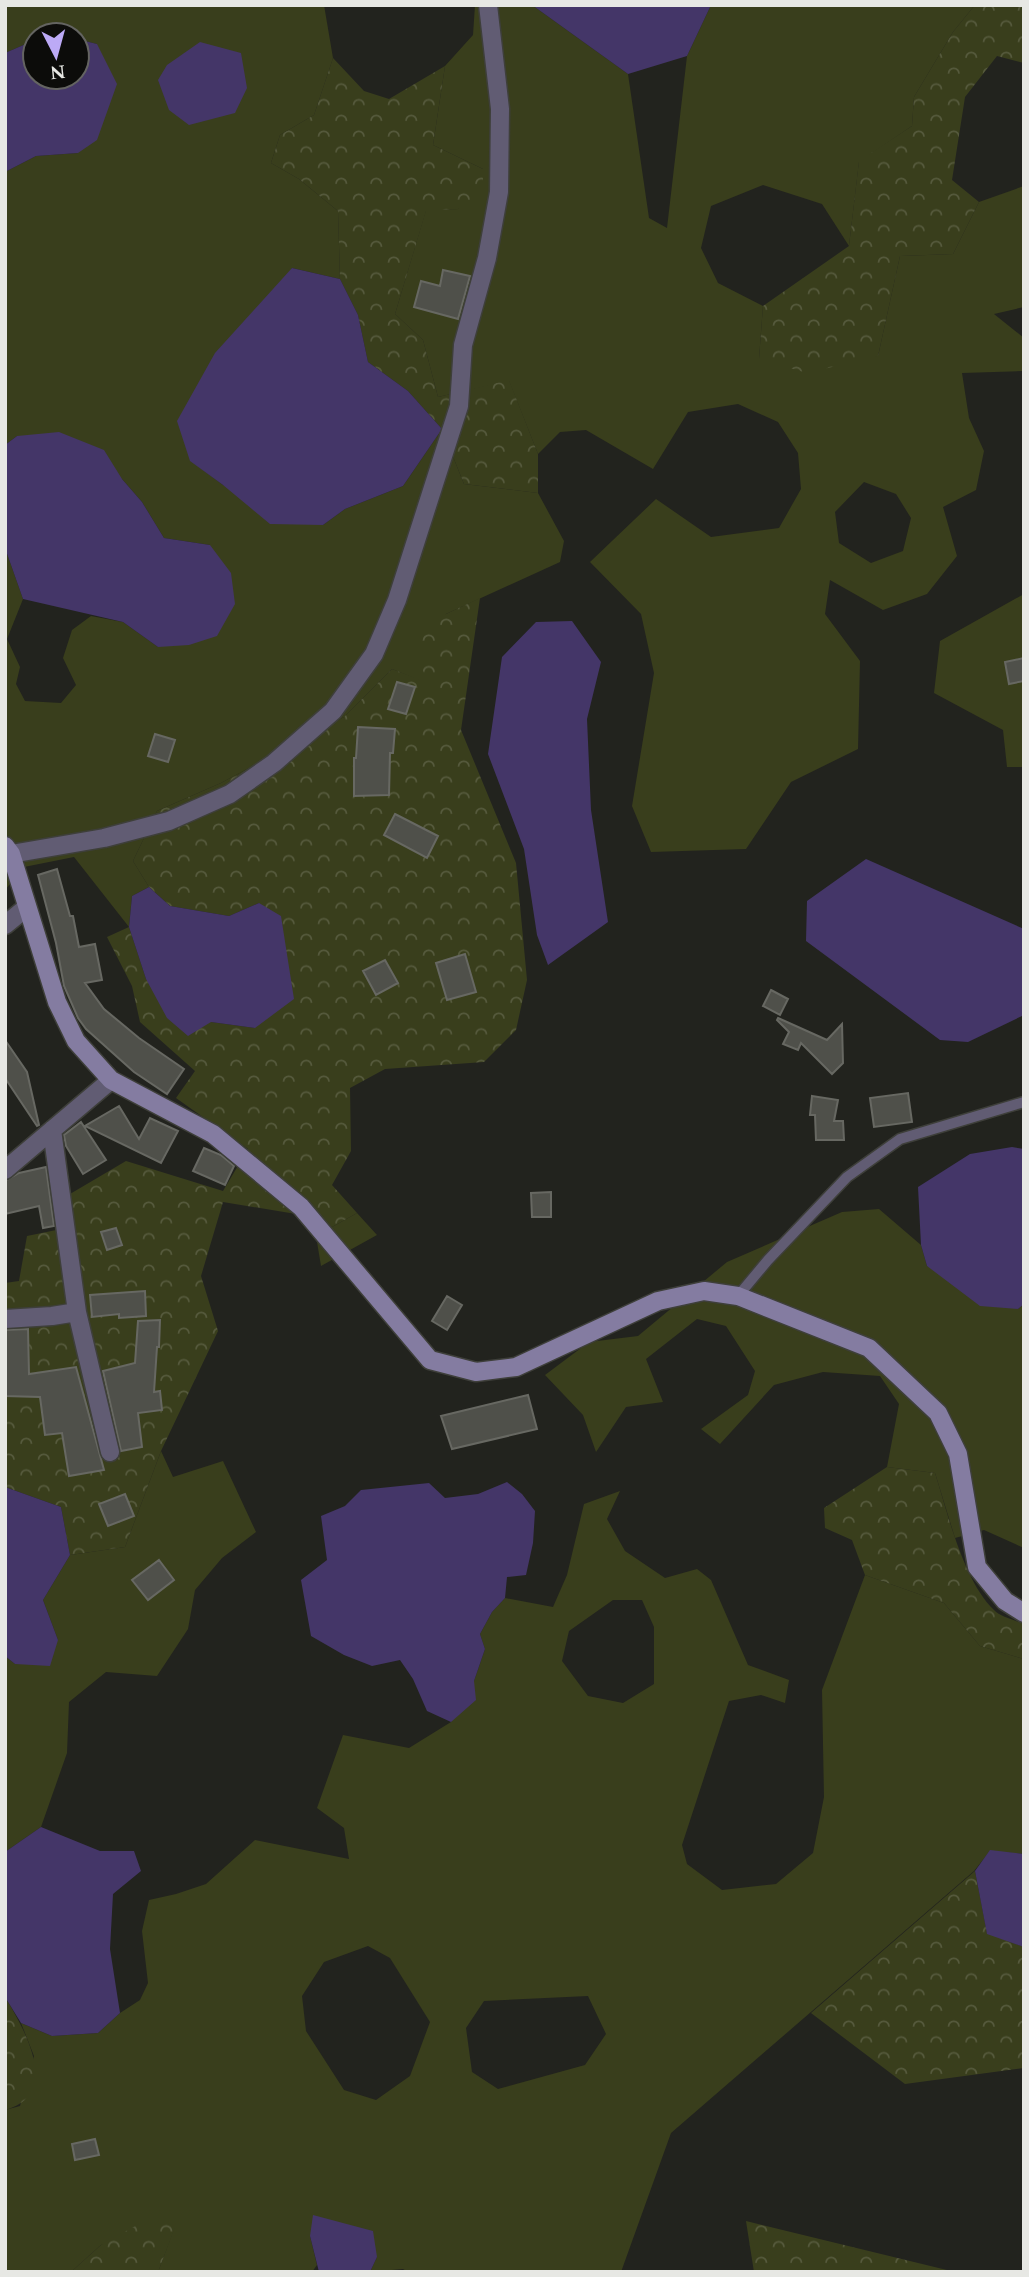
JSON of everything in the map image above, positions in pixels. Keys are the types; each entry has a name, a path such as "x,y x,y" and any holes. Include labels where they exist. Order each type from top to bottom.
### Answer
{"street":[{"path":"488,5 500,109 499,191 487,258 463,345 459,405 397,600 374,654 333,711 274,763 230,794 169,821 104,838 8,850 57,1002 76,1041 111,1080 213,1134 301,1207 430,1360 476,1372 516,1367 658,1301 704,1291 738,1296 869,1348 938,1413 958,1454 977,1567 1005,1601 1024,1613"},
{"path":"5,925 27,907"},
{"path":"5,1170 111,1080"},
{"path":"52,1130 77,1312 110,1452"},
{"path":"5,1319 77,1312"}],"lane":[{"path":"738,1296 768,1260 847,1177 900,1139 1024,1102"}],"green space":[{"path":"5,5 324,5 333,58 314,115 280,135 271,163 299,179 338,211 340,279 292,268 190,460 223,485 323,525 345,509 403,486 442,429 464,484 538,493 564,541 560,562 446,614 426,683 392,669 344,717 221,783 157,811 133,861 149,887 132,896 129,927 74,857 24,867 5,890 5,548 23,599 7,639 20,667 16,684 25,701 61,703 76,685 63,658 72,630 91,616 123,622 158,647 210,545 164,538 142,502 122,479 17,436 5,445 5,172 36,156 78,153 89,91 91,91 97,44 91,42 91,21 21,21 21,46 5,53"},
{"path":"475,5 532,5 628,74 649,218 667,228 687,56 711,5 975,5 953,32 914,97 912,126 859,162 849,246 822,204 763,185 711,206 701,248 718,283 763,306 759,359 878,356 900,256 953,254 979,202 1024,186 1024,307 994,314 1024,338 1022,371 962,373 969,418 984,451 976,490 943,507 957,556 927,594 883,610 830,580 825,614 860,661 858,749 791,782 746,849 651,852 632,806 654,673 641,614 590,562 656,499 711,537 779,528 801,489 798,453 778,422 738,404 688,412 653,469 586,430 560,432 538,454 509,381 438,397 423,340 395,314 426,210 458,209 483,169 433,145 445,66 473,35","holes":["864,482 896,494 911,518 903,551 871,563 839,543 835,512"]},
{"path":"975,5 1024,5 1024,63 997,56 965,97 952,180 979,202 953,254 900,256 878,356 807,373 759,359 763,306 849,246 859,161 912,126 914,97 953,32"},
{"path":"333,58 364,91 389,99 445,66 433,145 483,169 483,192 458,209 426,211 395,314 423,340 438,397 509,380 538,454 538,493 464,484 442,429 408,391 368,362 358,315 340,279 338,211 299,179 271,163 280,135 314,115"},
{"path":"1024,594 1024,767 1007,767 1003,730 934,693 940,641"},
{"path":"480,598 461,730 516,863 527,980 516,1030 484,1062 385,1069 350,1088 351,1151 332,1185 357,1213 316,1236 296,1214 223,1202 201,1276 218,1331 161,1451 125,1547 70,1555 61,1507 5,1487 5,1283 19,1281 27,1236 71,1227 70,1194 126,1161 223,1191 248,1149 176,1098 195,1071 140,1022 132,986 107,937 129,927 146,979 211,1022 255,1028 259,903 229,916 170,906 149,887 133,861 157,811 221,783 344,717 392,669 426,682 416,643 446,614"},
{"path":"879,1209 921,1245 927,1266 1018,1309 1024,1304 1024,1548 984,1530 955,1538 935,1473 887,1467 899,1404 880,1376 823,1372 774,1385 720,1444 701,1429 748,1395 755,1371 726,1326 697,1319 646,1359 663,1402 626,1407 596,1452 583,1415 545,1375 589,1342 638,1336 727,1262 842,1212"},
{"path":"357,1213 377,1235 321,1266 316,1236"},
{"path":"161,1451 173,1477 223,1461 256,1532 222,1558 195,1590 188,1629 157,1676 106,1672 69,1702 67,1753 41,1827 5,1852 5,1656 15,1664 58,1640 43,1600 70,1555 125,1547"},
{"path":"887,1467 935,1473 958,1546 974,1582 997,1612 1024,1624 1024,1659 980,1646 944,1603 865,1575 852,1540 825,1528 824,1508"},
{"path":"620,1491 607,1519 625,1551 665,1578 697,1569 711,1580 748,1665 789,1680 785,1703 761,1695 729,1701 682,1845 687,1864 722,1890 776,1884 813,1853 824,1797 822,1690 865,1575 944,1603 980,1646 1024,1659 1024,1854 990,1851 974,1871 671,2133 621,2272 408,2272 403,2269 370,2272 377,2257 310,2236 317,2265 312,2272 158,2272 175,2226 101,2245 71,2272 5,2272 5,2110 20,2106 34,2056 21,2023 52,2036 98,2033 120,2013 140,2000 148,1983 142,1931 149,1900 206,1884 255,1840 349,1859 344,1828 317,1808 343,1735 409,1748 451,1722 474,1681 485,1649 480,1634 492,1612 505,1598 553,1607 567,1575 584,1504","holes":["613,1600 642,1600 654,1627 654,1684 623,1703 588,1696 562,1661 569,1631","368,1946 390,1958 430,2022 410,2076 376,2100 344,2090 306,2031 302,1996 324,1962","588,1996 606,2034 585,2065 498,2089 472,2072 466,2028 484,2001"]},
{"path":"975,1871 987,1933 1024,1947 1024,2068 905,2084 811,2013"},
{"path":"5,1997 29,2043 35,2076 32,2091 22,2102 5,2110"},
{"path":"146,2220 176,2225 158,2272 71,2272 101,2245"},
{"path":"746,2221 955,2272 754,2272"}],"shaded area":[{"path":"532,5 711,5 687,56 628,74"},
{"path":"91,42 97,44 117,84 97,140 78,153 36,156 5,172 5,53 21,46 21,91 91,91"},
{"path":"200,42 241,53 247,88 235,113 189,125 169,110 158,80 167,65"},
{"path":"292,268 340,279 358,315 368,362 408,391 442,429 403,486 345,509 323,525 270,524 190,461 177,421 215,353"},
{"path":"59,432 104,450 122,479 142,502 164,538 210,545 231,573 235,604 217,636 189,645 158,647 123,622 23,599 5,548 5,445 17,436"},
{"path":"572,621 601,662 587,719 591,810 608,922 548,965 537,935 524,849 488,754 502,657 536,622"},
{"path":"866,859 1024,929 1024,1015 968,1042 940,1040 806,941 807,901"},
{"path":"149,887 170,906 229,916 259,903 281,916 294,999 255,1028 211,1022 188,1036 167,1018 146,979 129,927 132,896"},
{"path":"1012,1147 1024,1149 1024,1304 1018,1309 980,1306 927,1266 921,1245 918,1187 970,1154"},
{"path":"507,1482 522,1494 535,1511 533,1543 526,1575 507,1577 505,1598 492,1612 480,1634 485,1649 474,1681 476,1700 451,1722 427,1711 413,1679 400,1660 372,1666 344,1655 311,1636 301,1580 327,1560 321,1516 345,1506 361,1490 429,1483 445,1498 478,1494"},
{"path":"5,1487 61,1507 70,1555 43,1600 58,1640 50,1666 15,1664 5,1656"},
{"path":"41,1827 100,1851 134,1851 141,1871 113,1894 110,1949 120,2013 98,2033 52,2036 21,2023 5,1997 5,1852"},
{"path":"990,1850 1024,1854 1024,1947 987,1934 975,1871"},
{"path":"313,2215 373,2231 377,2257 370,2272 319,2272 310,2236"}],"building":[{"path":"443,270 470,276 458,319 414,307 421,281 440,286"},
{"path":"1024,658 1024,681 1009,684 1005,662"},
{"path":"397,682 415,687 406,714 388,709"},
{"path":"358,727 395,729 393,753 390,753 389,795 354,796 354,758"},
{"path":"155,734 175,740 168,762 148,756"},
{"path":"395,814 438,836 427,858 384,835"},
{"path":"57,869 70,916 73,916 79,947 95,944 102,980 85,983 104,1009 139,1038 184,1069 167,1094 134,1072 86,1029 78,1018 64,986 38,875"},
{"path":"465,954 476,992 447,1000 436,963"},
{"path":"385,960 398,983 376,995 363,971"},
{"path":"771,990 788,999 780,1015 763,1006"},
{"path":"778,1018 827,1040 842,1024 843,1063 832,1074 801,1043 798,1050 783,1044 789,1032"},
{"path":"5,1040 27,1072 39,1125 37,1126 5,1078"},
{"path":"908,1093 912,1122 874,1127 870,1098"},
{"path":"812,1096 838,1100 834,1121 843,1121 844,1140 816,1140 815,1115 810,1115"},
{"path":"119,1106 139,1139 150,1118 178,1131 161,1163 85,1126"},
{"path":"81,1122 106,1160 83,1174 66,1146 64,1135"},
{"path":"204,1148 221,1155 234,1166 225,1185 193,1171"},
{"path":"46,1167 54,1226 43,1228 39,1206 5,1214 5,1181 19,1173"},
{"path":"551,1192 551,1217 532,1217 531,1193"},
{"path":"116,1228 122,1245 107,1250 101,1232"},
{"path":"145,1291 146,1316 119,1318 119,1314 92,1317 90,1295"},
{"path":"447,1296 462,1305 447,1330 432,1321"},
{"path":"160,1320 154,1392 160,1391 162,1410 138,1413 142,1447 121,1451 103,1371 135,1363 138,1321"},
{"path":"28,1329 29,1374 76,1367 104,1470 69,1476 62,1433 45,1435 40,1397 5,1396 5,1330"},
{"path":"528,1395 537,1429 452,1449 441,1416"},
{"path":"125,1494 134,1516 108,1526 99,1504"},
{"path":"159,1560 174,1580 148,1600 132,1580"},
{"path":"95,2139 99,2155 75,2160 72,2144"}]}
